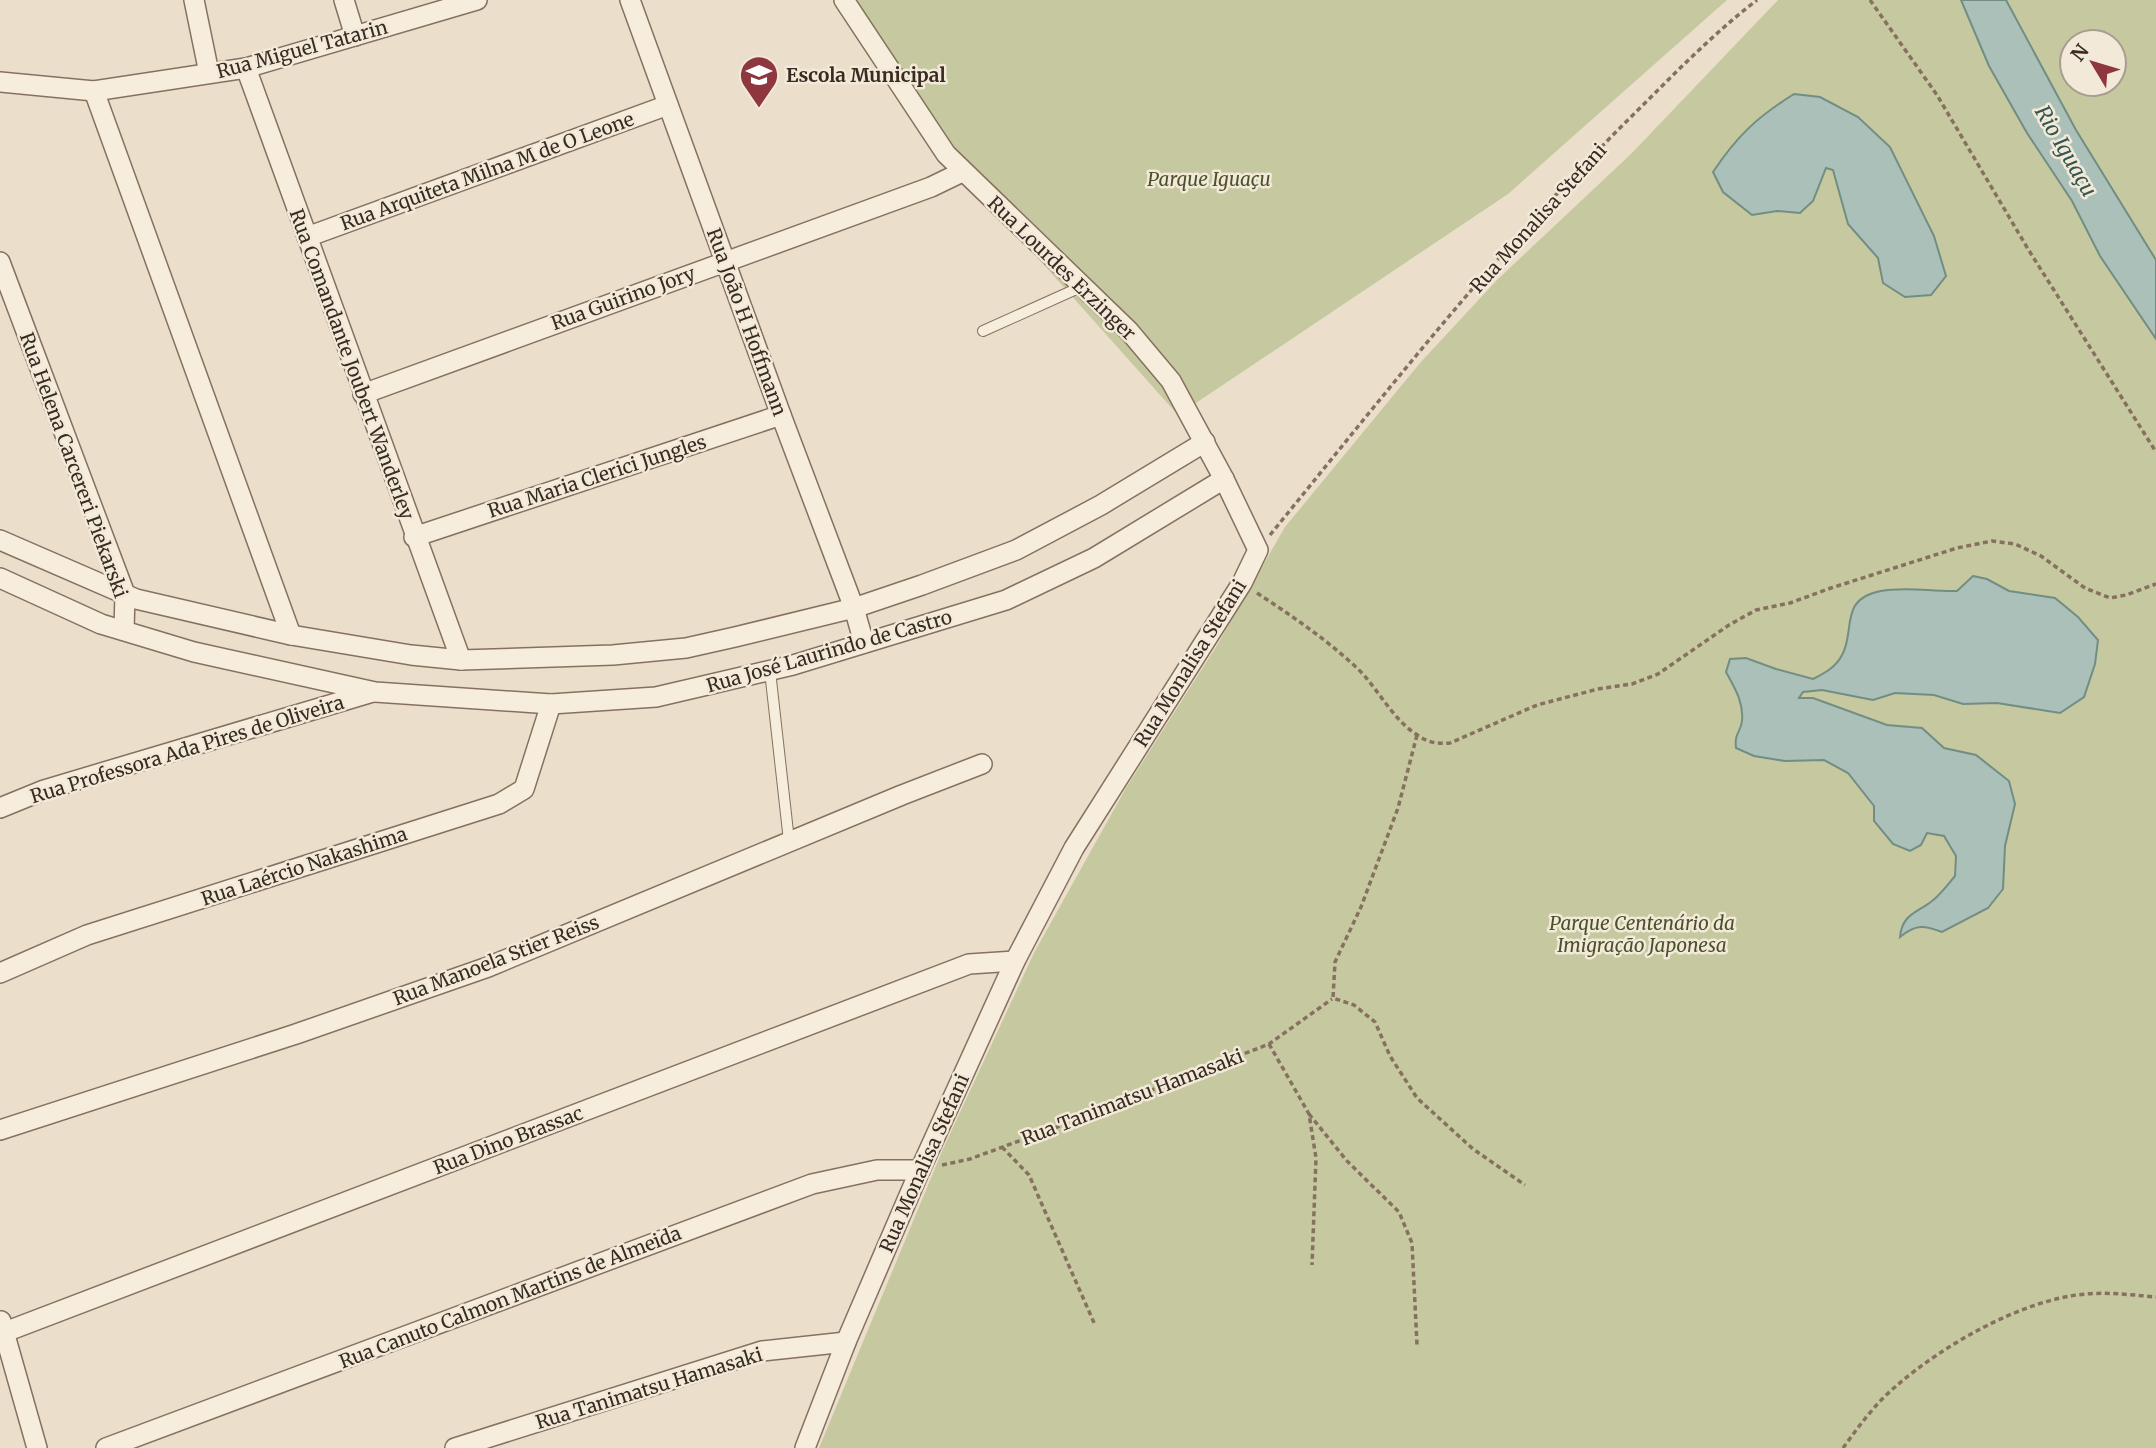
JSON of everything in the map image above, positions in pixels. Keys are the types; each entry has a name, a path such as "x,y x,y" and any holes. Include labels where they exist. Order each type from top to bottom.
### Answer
{"street":[{"path":"194,0 209,73"},
{"path":"344,0 355,36"},
{"name":"Rua Miguel Tatarin","path":"0,82 94,91 246,68 477,0"},
{"name":"Rua João H Hoffmann","path":"630,0 780,415 854,608 864,643"},
{"name":"Rua Lourdes Erzinger","path":"844,0 946,154 1129,331 1171,381 1205,442 1258,550"},
{"name":"Rua Comandante Joubert Wanderley","path":"246,68 414,537 461,660"},
{"path":"94,91 291,635"},
{"name":"Rua Arquiteta Milna M de O Leone","path":"307,237 668,105"},
{"name":"Rua Guirino Jory","path":"363,394 724,260 931,187 962,172"},
{"name":"Rua Helena Carcereri Piekarski","path":"0,262 125,594 124,630"},
{"name":"Rua Maria Clerici Jungles","path":"414,537 780,415"},
{"name":"Rua José Laurindo de Castro","path":"0,540 125,594 204,616 291,635 411,655 461,660 566,657 685,648 854,608 1016,550 1101,505 1205,442"},
{"name":"Rua José Laurindo de Castro","path":"0,578 101,624 194,652 375,692 551,704 656,697 770,671 1006,600 1094,558 1224,479"},
{"name":"Rua Monalisa Stefani","path":"806,1448 846,1342 1015,961 1074,848 1242,583 1258,550"},
{"name":"Rua Professora Ada Pires de Oliveira","path":"0,808 44,790 375,692"},
{"name":"Rua Laércio Nakashima","path":"0,973 88,936 499,804 524,789 551,704"},
{"name":"Rua Manoela Stier Reiss","path":"0,1130 296,1034 488,967 789,841 982,764"},
{"name":"Rua Dino Brassac","path":"2,1326 969,964 1015,961"},
{"name":"Rua Canuto Calmon Martins de Almeida","path":"106,1448 812,1184 877,1170 920,1170"},
{"path":"2,1326 37,1448"},
{"name":"Rua Tanimatsu Hamasaki","path":"455,1448 762,1351 846,1342"}],"lane":[{"path":"983,331 1084,286"},
{"path":"770,671 789,841"}],"path":[{"name":"Rua Monalisa Stefani","path":"1258,550 1416,356 1570,178 1722,27 1757,0"},
{"path":"1870,0 1937,95 2028,249 2156,452"},
{"path":"1242,583 1310,627 1359,669 1417,735 1436,744 1450,743 1537,705 1598,689 1632,684 1658,674 1729,625 1756,610 1790,603 1957,548 1992,541 2015,544 2041,556 2085,588 2110,598 2156,584"},
{"path":"1417,735 1398,808 1361,906 1335,962 1333,998 1354,1004 1375,1022 1390,1056 1417,1098 1473,1149 1525,1185"},
{"name":"Rua Tanimatsu Hamasaki","path":"920,1170 1002,1147 1197,1074 1269,1044 1333,998"},
{"path":"1269,1044 1309,1114 1347,1161 1399,1212 1412,1243 1417,1345"},
{"path":"1309,1114 1315,1158 1312,1265"},
{"path":"1002,1147 1029,1175 1095,1325"},
{"path":"1843,1448 1867,1415 1895,1387 1924,1364 2006,1316 2046,1302 2085,1294 2156,1297"}],"green space":[{"name":"Parque Iguaçu","path":"853,0 1727,0 1508,194 1178,415 969,181"},
{"name":"Parque Centenário da Imigração Japonesa","path":"1778,0 1961,0 1989,66 2027,133 2072,201 2100,256 2156,339 2156,1448 819,1448 943,1149 1034,953 1126,788 1216,647 1285,527 1420,363 1497,280 1631,154"},
{"path":"2006,0 2156,0 2156,260 2059,98 2128,98 2128,28 2058,28 2058,97"}],"water":[{"name":"Rio Iguaçu","path":"1961,0 2006,0 2076,130 2156,260 2156,339 2100,256 2072,201 2027,133 1989,66"},
{"path":"1794,94 1820,97 1858,117 1890,147 1934,236 1946,276 1931,295 1905,297 1883,283 1878,258 1848,224 1833,170 1826,168 1813,201 1800,213 1777,211 1752,215 1723,192 1713,172 1722,159 1749,128"},
{"path":"1973,576 1987,579 2009,591 2055,598 2078,617 2098,640 2095,664 2084,697 2060,713 1997,703 1963,704 1934,695 1895,693 1873,700 1822,690 1803,692 1799,698 1813,698 1887,725 1922,728 1944,748 1976,755 2009,781 2015,804 2005,846 2003,889 1988,908 1942,932 1920,927 1900,937 1907,919 1935,898 1955,876 1956,856 1944,836 1927,833 1921,845 1910,851 1893,844 1874,821 1874,806 1848,773 1824,760 1785,761 1754,756 1736,748 1742,721 1741,707 1726,672 1730,659 1746,658 1813,679 1840,659 1846,646 1853,608 1868,595 1900,589 1957,591"}],"place":[{"name":"Escola Municipal","path":"759,109"}]}
